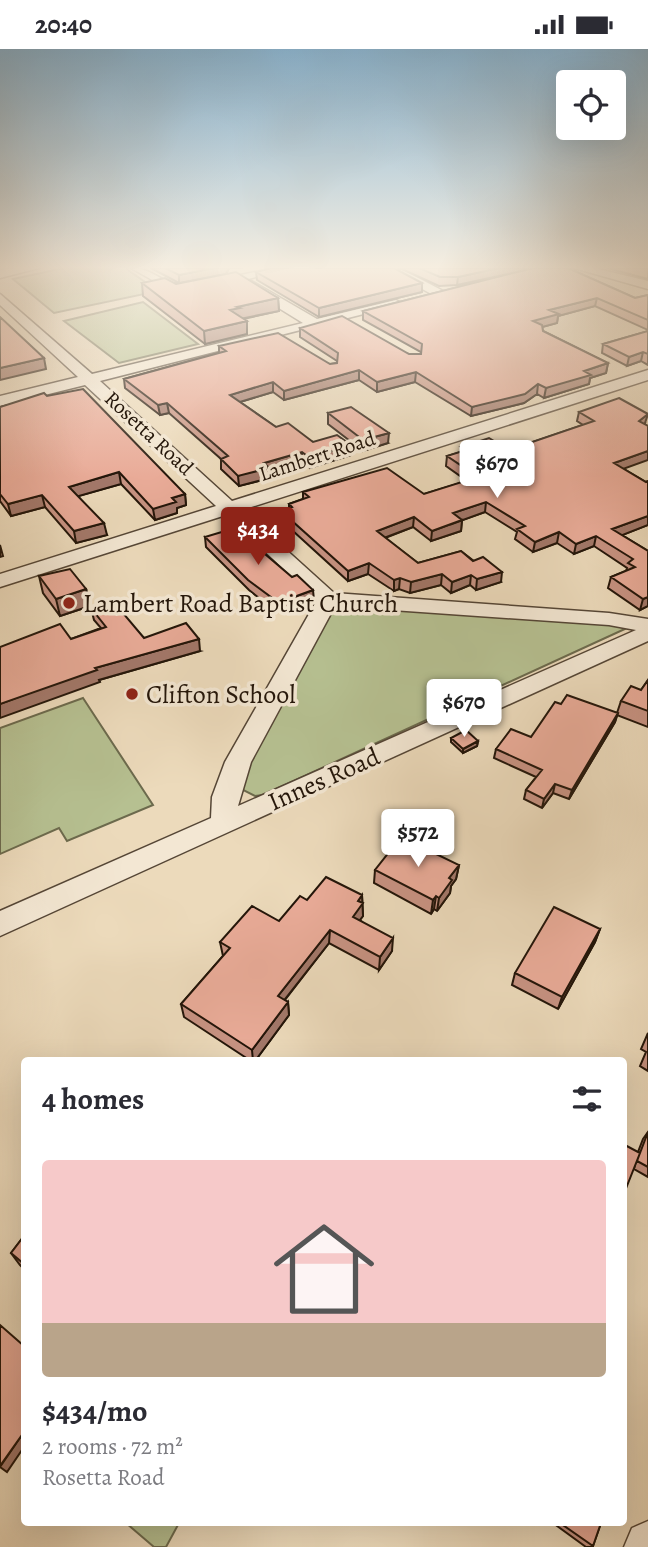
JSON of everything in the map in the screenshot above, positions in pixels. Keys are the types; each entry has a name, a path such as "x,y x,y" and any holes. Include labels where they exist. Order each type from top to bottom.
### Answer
{"street":[{"name":"Rosetta Road","path":"44,338 328,599"},
{"path":"0,401 259,338"},
{"path":"286,338 297,345"},
{"path":"617,370 642,377"},
{"name":"Lambert Road","path":"0,581 642,377"},
{"path":"224,823 229,781 328,599 609,618 648,626"},
{"name":"Innes Road","path":"0,924 648,633"}],"green space":[{"path":"86,338 190,338 198,344 119,363"},
{"path":"339,604 620,623 627,628 263,795 255,796 243,790 243,774 334,607"},
{"path":"83,698 153,805 67,841 59,828 0,854 0,728"},
{"path":"130,1526 177,1526 166,1547 154,1547"}],"building":[{"path":"0,338 22,338 44,358 0,368"},
{"path":"256,338 286,338 330,364 337,363 338,353 315,338 381,338 409,354 421,354 422,344 411,338 557,338 608,363 584,371 591,375 546,388 538,384 525,394 472,407 416,372 377,382 359,370 284,391 273,382 230,395 276,427 288,423 313,442 337,435 351,445 310,458 302,452 264,463 269,468 238,476 221,459 228,456 167,403 158,405 124,379 226,351 219,346"},
{"path":"624,338 648,338 648,354 643,352 629,357 603,344"},
{"path":"83,389 185,494 172,498 176,502 153,509 119,472 69,487 104,523 74,531 42,495 8,504 0,494 0,407 44,393 47,396"},
{"path":"619,398 648,414 639,421 648,426 648,451 614,463 648,481 648,516 612,529 648,551 648,597 643,599 611,577 635,567 628,563 633,559 596,536 576,544 559,532 535,542 517,529 525,526 486,502 453,513 462,520 432,531 414,517 377,531 418,563 461,551 473,561 483,557 502,572 477,579 471,575 452,582 442,574 411,582 400,578 394,580 369,563 348,571 281,511 292,507 289,504 309,497 303,492 387,468 424,494 478,477 447,456 466,450 461,447 489,438 509,450 594,421 579,412"},
{"path":"351,407 389,433 363,440 328,413"},
{"path":"225,531 239,532 292,577 297,575 313,590 283,601 275,600 248,580 205,537"},
{"path":"70,569 86,589 56,599 39,576"},
{"path":"109,602 114,608 118,607 144,638 186,623 199,639 95,668 97,670 0,704 0,647 60,624 71,639 106,627 91,608"},
{"path":"648,680 648,711 621,701 631,686 641,690"},
{"path":"567,695 618,713 572,790 555,784 544,799 526,790 542,770 496,749 511,729 531,737 555,702 561,704"},
{"path":"466,730 478,741 463,749 451,738"},
{"path":"401,837 459,865 439,898 436,896 433,900 375,870"},
{"path":"326,877 362,895 358,901 363,903 353,917 393,938 380,957 330,930 278,996 288,1002 252,1050 181,1004 230,948 220,942 252,906 279,921 300,896 307,900"},
{"path":"554,907 600,929 562,997 515,973"},
{"path":"648,1132 648,1167 637,1161"},
{"path":"627,1146 640,1153 627,1186"},
{"path":"21,1240 21,1261 11,1253"},
{"path":"0,1325 21,1343 21,1436 0,1466"},
{"path":"564,1526 600,1526 593,1546"}],"place":[{"name":"Lambert Road Baptist Church","path":"69,603"},
{"name":"Clifton School","path":"132,694"}]}
